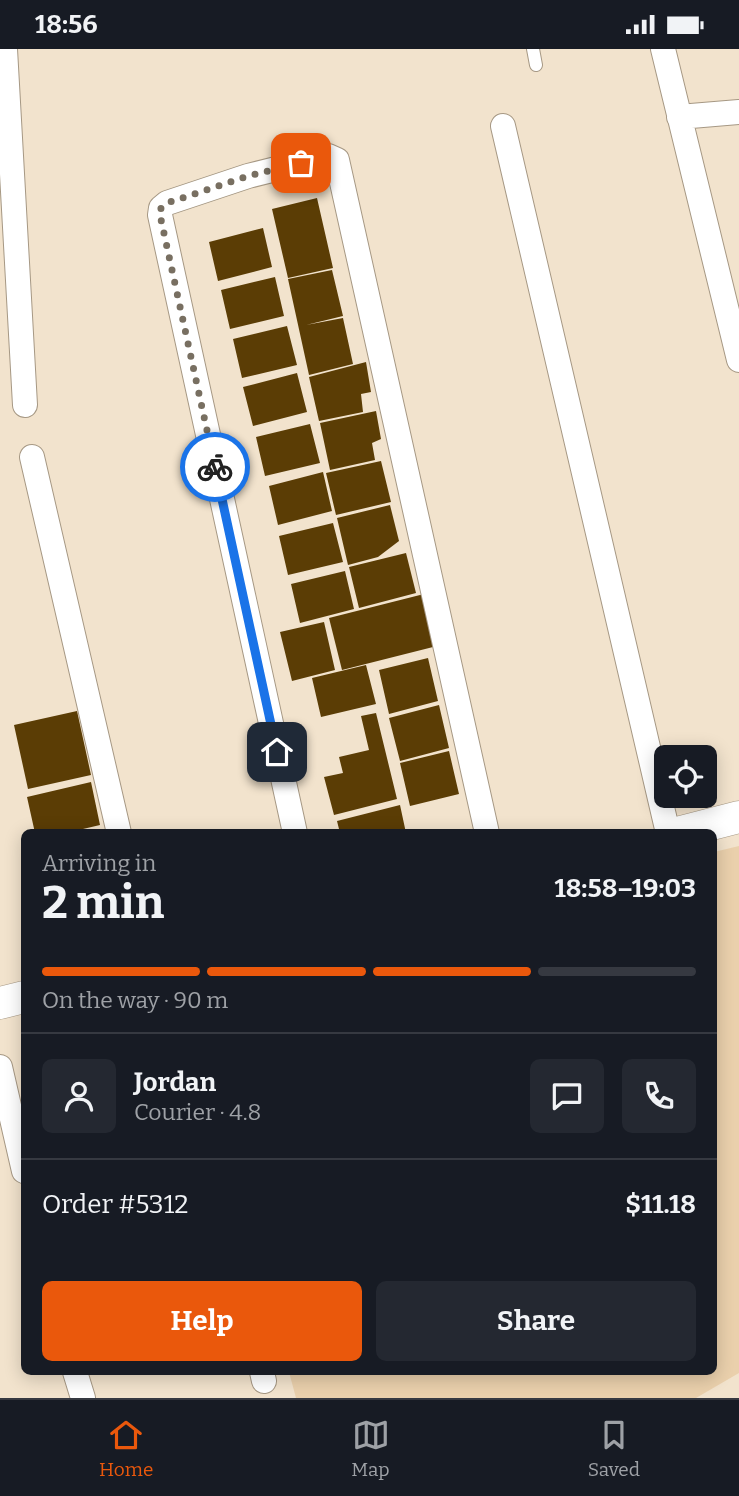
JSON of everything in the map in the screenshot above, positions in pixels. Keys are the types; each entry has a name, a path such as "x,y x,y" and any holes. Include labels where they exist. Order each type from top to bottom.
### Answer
{"street":[{"path":"5,49 25,405"},
{"path":"663,49 739,360"},
{"path":"679,117 739,113"},
{"path":"503,126 667,829"},
{"path":"294,829 160,215 161,208 167,203 248,176 328,156 337,160 486,829"},
{"path":"32,457 118,829"},
{"path":"692,829 739,817"},
{"path":"0,1003 21,998"},
{"path":"0,1067 21,1158"},
{"path":"76,1375 83,1398"}],"lane":[{"path":"533,49 536,65"}],"shaded area":[{"path":"739,846 739,1373 696,1398 296,1398 290,1375 717,1375 717,851"}],"building":[{"path":"317,198 333,268 288,278 272,209"},
{"path":"263,228 272,267 218,281 209,242"},
{"path":"332,270 343,316 306,325 343,318 353,364 309,375 288,279"},
{"path":"275,277 284,316 230,329 221,290"},
{"path":"287,326 297,365 242,378 233,339"},
{"path":"366,362 371,392 361,394 363,412 319,421 309,377"},
{"path":"297,373 307,412 253,426 243,387"},
{"path":"376,411 381,439 372,443 375,460 330,470 320,423"},
{"path":"310,424 320,463 265,476 256,437"},
{"path":"381,461 391,502 336,515 326,473"},
{"path":"323,472 332,511 278,525 269,486"},
{"path":"390,505 399,541 378,557 348,565 337,518"},
{"path":"333,523 343,562 288,575 279,536"},
{"path":"406,553 416,593 359,608 349,567"},
{"path":"345,571 354,609 300,623 291,584"},
{"path":"424,594 437,646 342,670 329,618"},
{"path":"324,622 335,670 292,681 280,632"},
{"path":"428,658 438,701 389,714 379,670"},
{"path":"366,665 376,704 321,717 312,678"},
{"path":"439,705 449,748 400,761 389,718"},
{"path":"77,711 91,775 28,789 14,725"},
{"path":"376,713 397,799 334,815 324,777 343,773 339,757 369,750 361,716"},
{"path":"449,751 459,794 410,806 400,763"},
{"path":"91,782 100,825 83,829 34,829 27,797"},
{"path":"400,805 405,829 339,829 337,821"}],"way so far":[{"path":"215,467 160,215 161,208 167,203 248,176 301,163"}],"route":[{"path":"215,467 277,752"}]}
